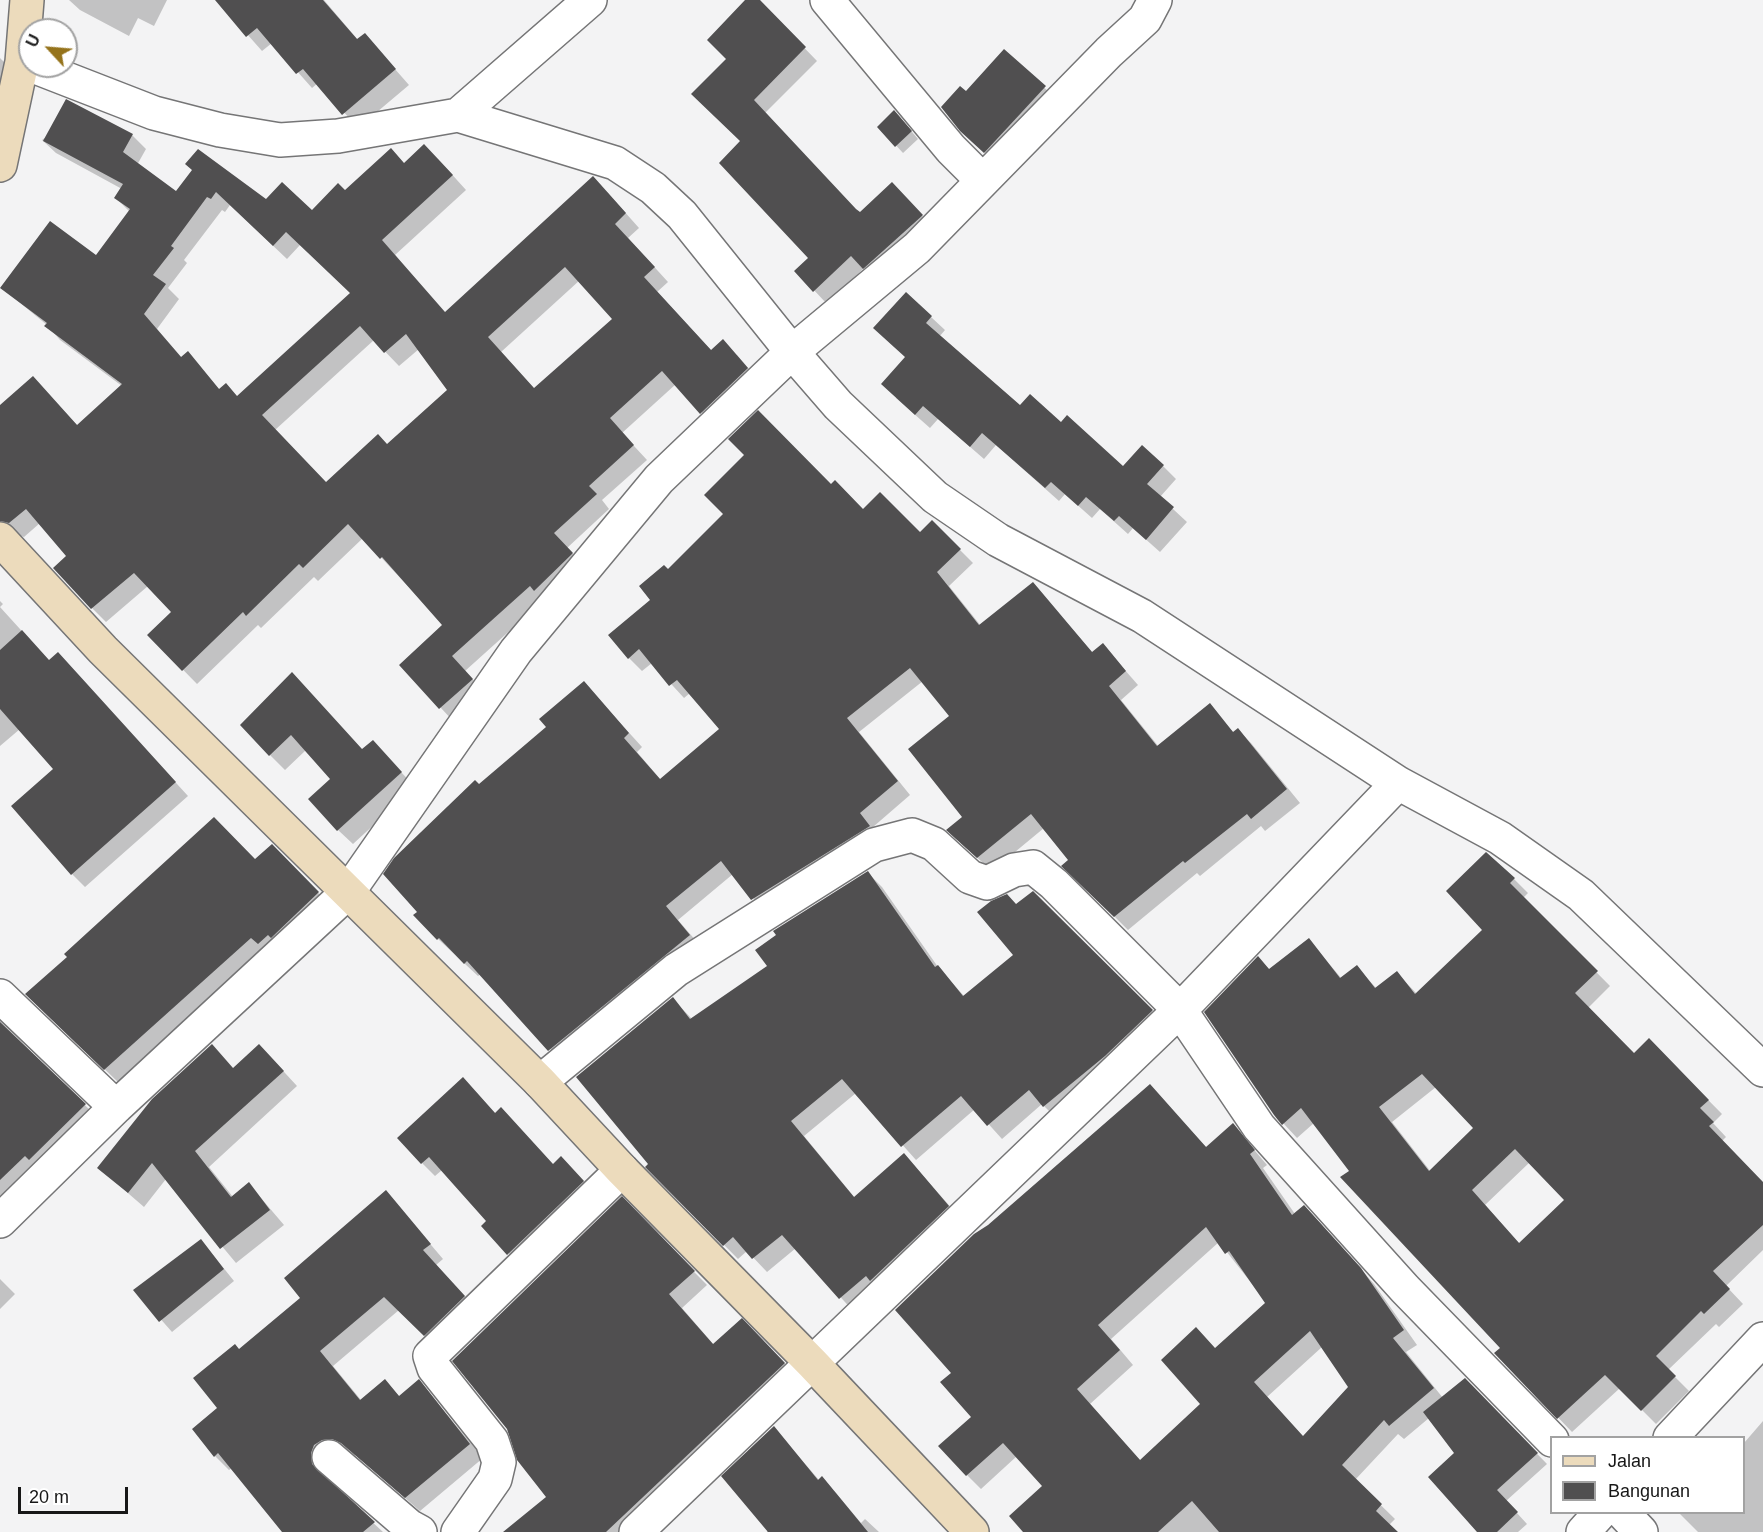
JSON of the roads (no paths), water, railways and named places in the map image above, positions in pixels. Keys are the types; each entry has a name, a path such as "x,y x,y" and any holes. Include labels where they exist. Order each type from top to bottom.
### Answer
{"street":[{"path":"27,0 27,18"},
{"path":"458,115 590,0"},
{"path":"827,0 951,149 982,180"},
{"path":"0,1221 116,1107 348,892 516,651 659,479 792,352 917,248 1109,52 1145,19 1155,0"},
{"path":"0,165 24,78"},
{"path":"64,78 154,113 220,130 280,140 338,136 458,115 615,164 653,188 682,215 792,352 838,405 935,497 998,540 1142,616 1398,783 1500,838 1581,895 1763,1070"},
{"path":"0,539 103,650 540,1082 972,1532"},
{"path":"636,1532 1180,1010 1398,783"},
{"path":"540,1082 676,970 874,845 912,835 934,844 970,877 987,883 1014,870 1033,867 1054,884 1180,1010 1258,1127 1406,1289 1550,1439"},
{"path":"0,996 116,1107"},
{"path":"458,1532 495,1479 499,1462 492,1441 434,1368 430,1356 622,1170"},
{"path":"1671,1436 1763,1339"},
{"path":"329,1457 409,1526 420,1532"},
{"path":"1583,1532 1599,1514"},
{"path":"1624,1514 1641,1532"}]}
